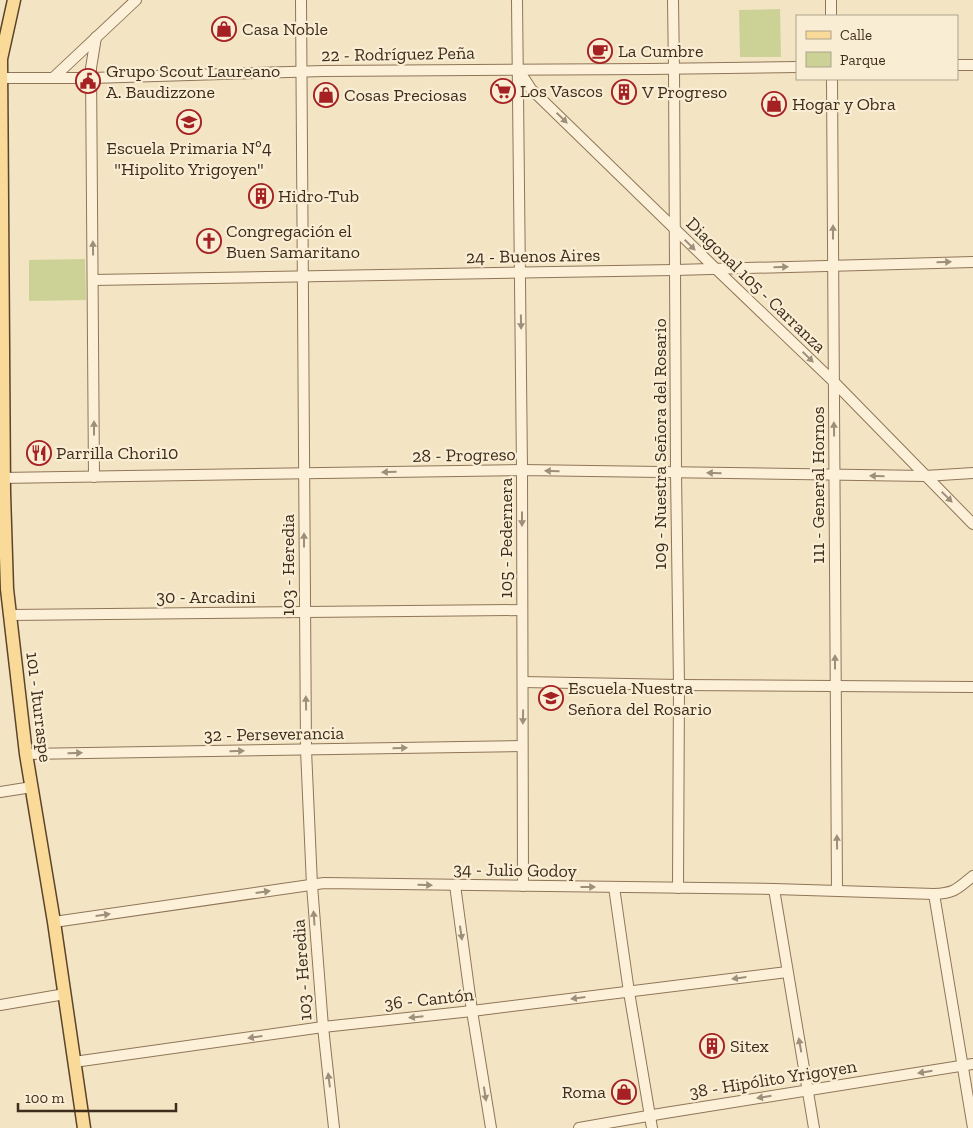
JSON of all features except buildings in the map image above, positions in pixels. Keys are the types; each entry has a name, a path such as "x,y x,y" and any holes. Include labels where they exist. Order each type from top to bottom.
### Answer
{"main road":[{"name":"101 - Iturraspe","path":"14,0 3,48 0,77 2,478 5,558 26,754 54,922 84,1128"}],"street":[{"path":"53,78 136,0"},
{"name":"103 - Heredia","path":"301,0 306,750 312,885 323,1027 334,1128"},
{"name":"105 - Pedernera","path":"517,0 522,470 523,886"},
{"name":"109 - Nuestra Señora del Rosario","path":"673,0 679,685 678,888"},
{"path":"831,0 831,15"},
{"path":"94,477 91,78 96,37"},
{"path":"958,66 973,65"},
{"name":"22 - Rodríguez Peña","path":"0,77 91,78 301,72 796,67"},
{"name":"Diagonal 105 - Carranza","path":"518,70 531,88 674,229 834,382 973,524"},
{"name":"111 - General Hornos","path":"832,80 838,890"},
{"name":"24 - Buenos Aires","path":"93,280 675,270 973,262"},
{"name":"28 - Progreso","path":"2,478 522,470 925,476 973,473"},
{"name":"30 - Arcadini","path":"10,615 522,610"},
{"path":"523,682 973,687"},
{"name":"32 - Perseverancia","path":"26,754 522,746"},
{"path":"0,792 32,787"},
{"name":"34 - Julio Godoy","path":"54,922 324,884 838,890 934,894 949,893 957,890 973,876"},
{"path":"455,885 472,1011 491,1128"},
{"path":"614,887 628,992 652,1128"},
{"path":"774,889 814,1128"},
{"path":"934,894 973,1128"},
{"name":"36 - Cantón","path":"74,1062 323,1027 472,1011 787,972"},
{"path":"0,1005 65,994"},
{"name":"38 - Hipólito Yrigoyen","path":"579,1128 973,1064"}],"green space":[{"path":"780,9 781,57 740,57 739,10"},
{"path":"85,259 86,300 29,301 29,260"}],"place":[{"name":"Casa Noble","path":"224,29"},
{"name":"La Cumbre","path":"600,51"},
{"name":"Grupo Scout Laureano A. Baudizzone","path":"88,81"},
{"name":"Los Vascos","path":"503,91"},
{"name":"V Progreso","path":"624,92"},
{"name":"Cosas Preciosas","path":"326,95"},
{"name":"Hogar y Obra","path":"774,104"},
{"name":"Escuela Primaria Nº4 \"Hipolito Yrigoyen\"","path":"189,122"},
{"name":"Hidro-Tub","path":"261,196"},
{"name":"Congregación el Buen Samaritano","path":"209,241"},
{"name":"Parrilla Chori10","path":"39,453"},
{"name":"Escuela Nuestra Señora del Rosario","path":"551,698"},
{"name":"Sitex","path":"712,1046"},
{"name":"Roma","path":"624,1092"}]}
